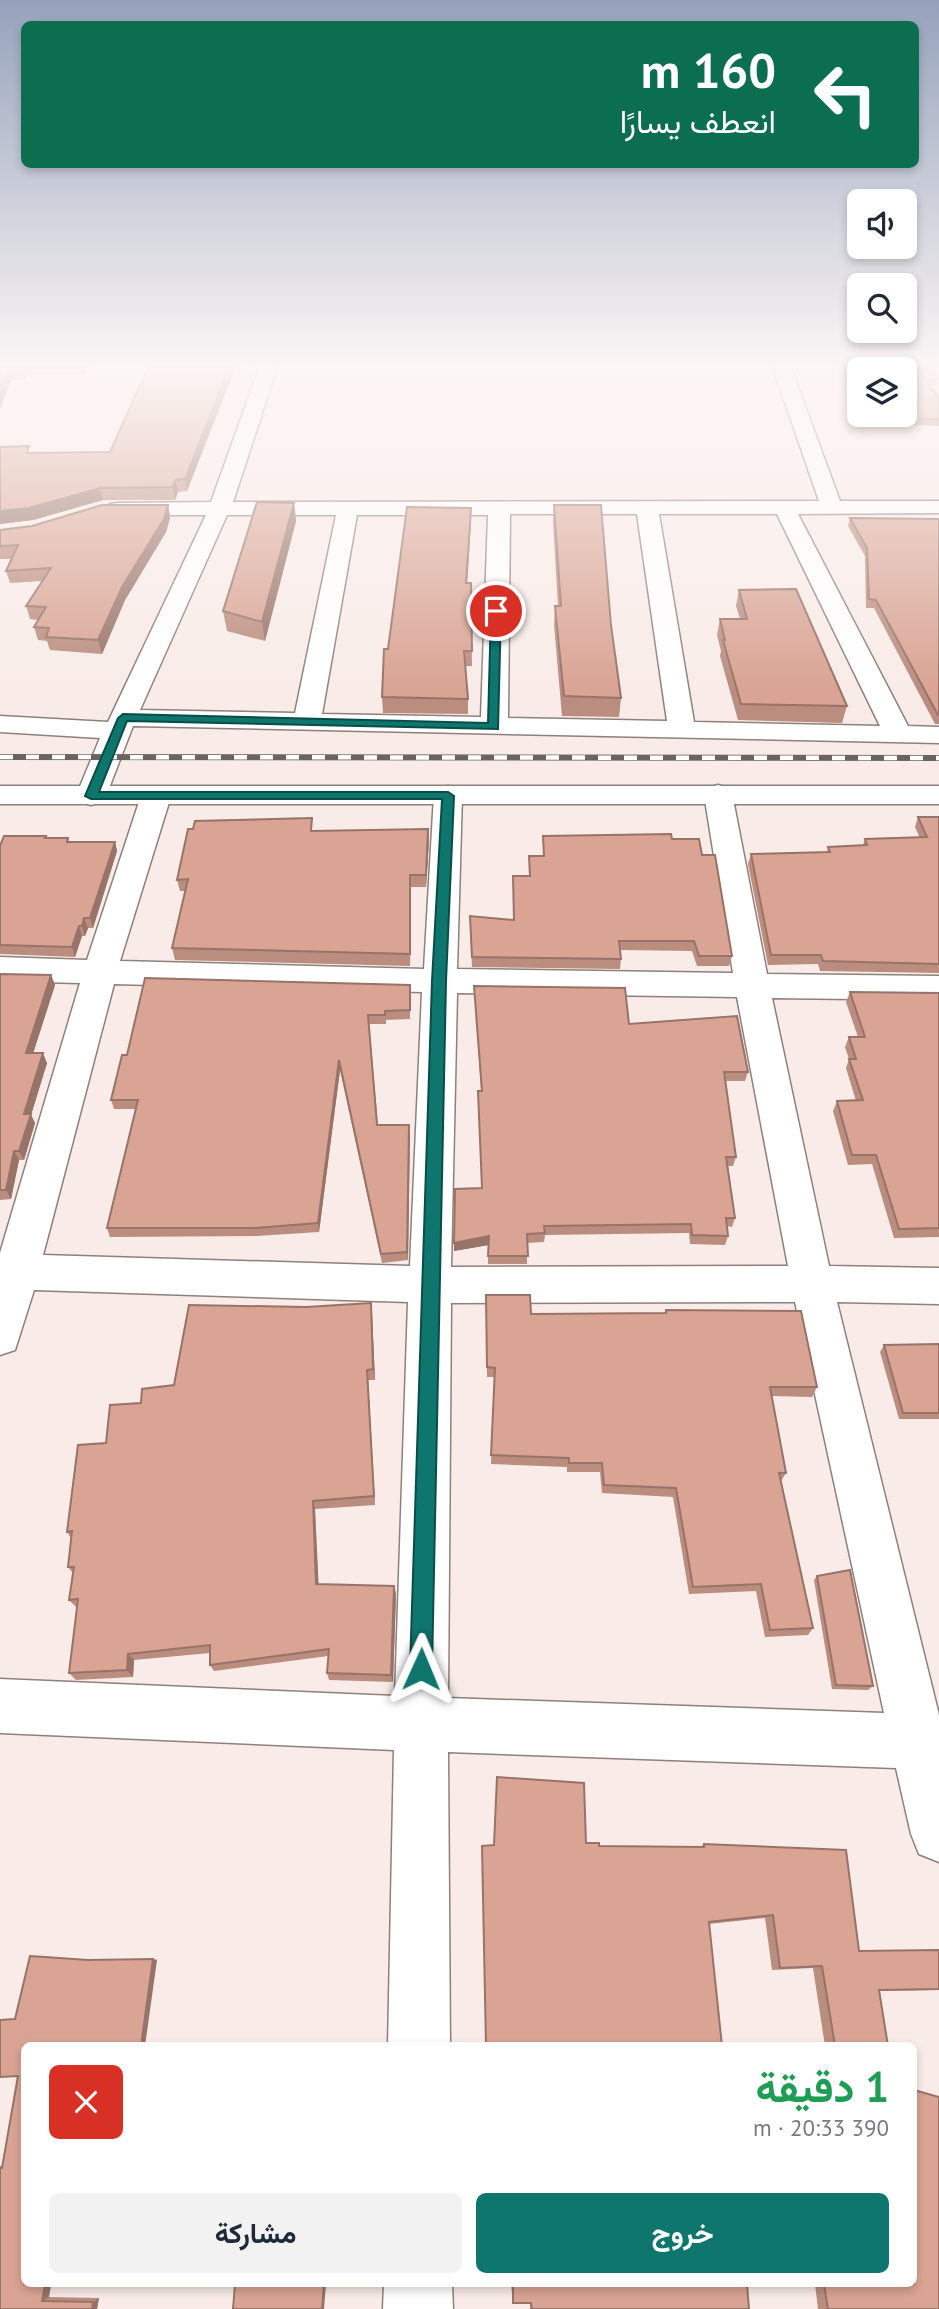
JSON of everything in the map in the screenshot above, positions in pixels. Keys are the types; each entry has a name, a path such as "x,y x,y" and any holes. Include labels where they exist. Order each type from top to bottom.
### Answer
{"street":[{"path":"91,796 120,725 220,508 232,473"},
{"path":"820,473 832,507"},
{"path":"96,510 499,506 939,507"},
{"path":"494,726 499,506"},
{"path":"647,506 682,730"},
{"path":"307,722 348,507"},
{"path":"784,507 898,734"},
{"path":"0,724 307,722 939,735"},
{"path":"718,794 752,985 812,1284 928,1741 939,1834"},
{"path":"0,795 939,794"},
{"path":"0,1336 8,1272 156,796"},
{"path":"419,2042 419,1724 439,981 448,796"},
{"path":"0,969 439,981 939,988"},
{"path":"8,1272 431,1285 939,1286"},
{"path":"0,1706 419,1724 928,1741"},
{"path":"418,2287 418,2309"}],"building":[{"path":"0,473 187,473 185,479 175,480 173,487 100,488 29,508 0,511"},
{"path":"257,502 294,503 262,622 223,611"},
{"path":"102,505 168,505 164,519 122,587 98,640 46,637 49,628 34,627 46,607 26,606 51,568 6,571 18,545 0,546 0,530 32,526"},
{"path":"554,505 601,505 611,625 621,698 564,696 555,606 561,606"},
{"path":"407,507 471,508 466,583 471,583 472,651 464,651 468,699 382,697 384,649 388,649"},
{"path":"850,518 939,519 939,715 876,600 869,599 867,548"},
{"path":"796,589 847,706 741,704 723,640 720,619 747,619 739,590"},
{"path":"918,817 939,817 939,964 823,961 821,955 771,955 751,854 830,852 828,847 867,845 865,839 927,837"},
{"path":"312,818 311,831 428,829 426,875 410,875 410,954 172,948 188,879 177,880 188,829 193,829 195,821"},
{"path":"671,834 672,839 699,839 702,855 715,855 732,956 699,956 694,941 619,941 621,959 472,957 470,916 514,920 513,876 530,876 529,856 544,856 543,836"},
{"path":"4,836 68,838 67,842 115,842 90,918 84,918 82,926 79,926 72,947 0,945 0,846"},
{"path":"0,974 51,975 26,1053 43,1053 24,1114 31,1114 19,1151 14,1151 6,1190 0,1190"},
{"path":"145,978 410,985 410,1010 368,1015 377,1125 409,1125 407,1252 381,1254 339,1060 318,1223 255,1228 107,1228 138,1100 111,1100 122,1055 127,1055"},
{"path":"474,986 625,988 629,1024 737,1016 748,1072 724,1072 736,1157 726,1157 735,1218 726,1218 728,1236 692,1235 691,1224 544,1226 545,1233 527,1234 528,1256 488,1256 489,1236 454,1243 455,1189 482,1188 478,1091 482,1091"},
{"path":"850,992 939,993 939,1228 899,1229 876,1155 852,1155 837,1101 863,1100 849,1059 856,1059 849,1037 865,1037"},
{"path":"486,1295 530,1295 531,1314 666,1313 666,1310 801,1311 817,1387 770,1387 786,1473 779,1473 813,1628 770,1630 761,1584 693,1587 676,1488 604,1485 602,1463 569,1463 569,1458 491,1455 495,1368 487,1367"},
{"path":"371,1303 373,1369 367,1370 374,1496 313,1501 316,1584 394,1586 391,1675 327,1673 329,1649 210,1665 210,1645 128,1654 127,1670 69,1673 78,1599 69,1600 74,1567 68,1567 72,1531 67,1532 78,1445 106,1443 110,1405 141,1403 142,1389 174,1385 189,1305 306,1307"},
{"path":"939,1344 939,1413 903,1413 884,1345"},
{"path":"850,1570 873,1686 836,1685 817,1576"},
{"path":"497,1777 584,1783 586,1843 599,1843 599,1846 704,1847 704,1844 846,1850 859,1951 939,1950 939,1989 879,1990 887,2042 834,2042 822,1966 780,1968 773,1915 709,1922 722,2042 486,2042 482,1846 494,1845"},
{"path":"30,1956 88,1960 153,1959 142,2042 21,2042 21,2287 44,2287 42,2301 93,2302 92,2309 0,2309 0,2168 18,2076 0,2077 0,2020 15,2019"},
{"path":"917,2091 939,2097 939,2309 828,2309 824,2287 917,2287"},
{"path":"235,2287 324,2287 322,2309 233,2309"},
{"path":"513,2287 747,2287 749,2309 532,2309 531,2303 513,2303"}],"railway":[{"path":"0,757 939,758"}],"route":[{"path":"421,1669 439,981 448,796 91,796 123,718 494,726 496,611"}]}
